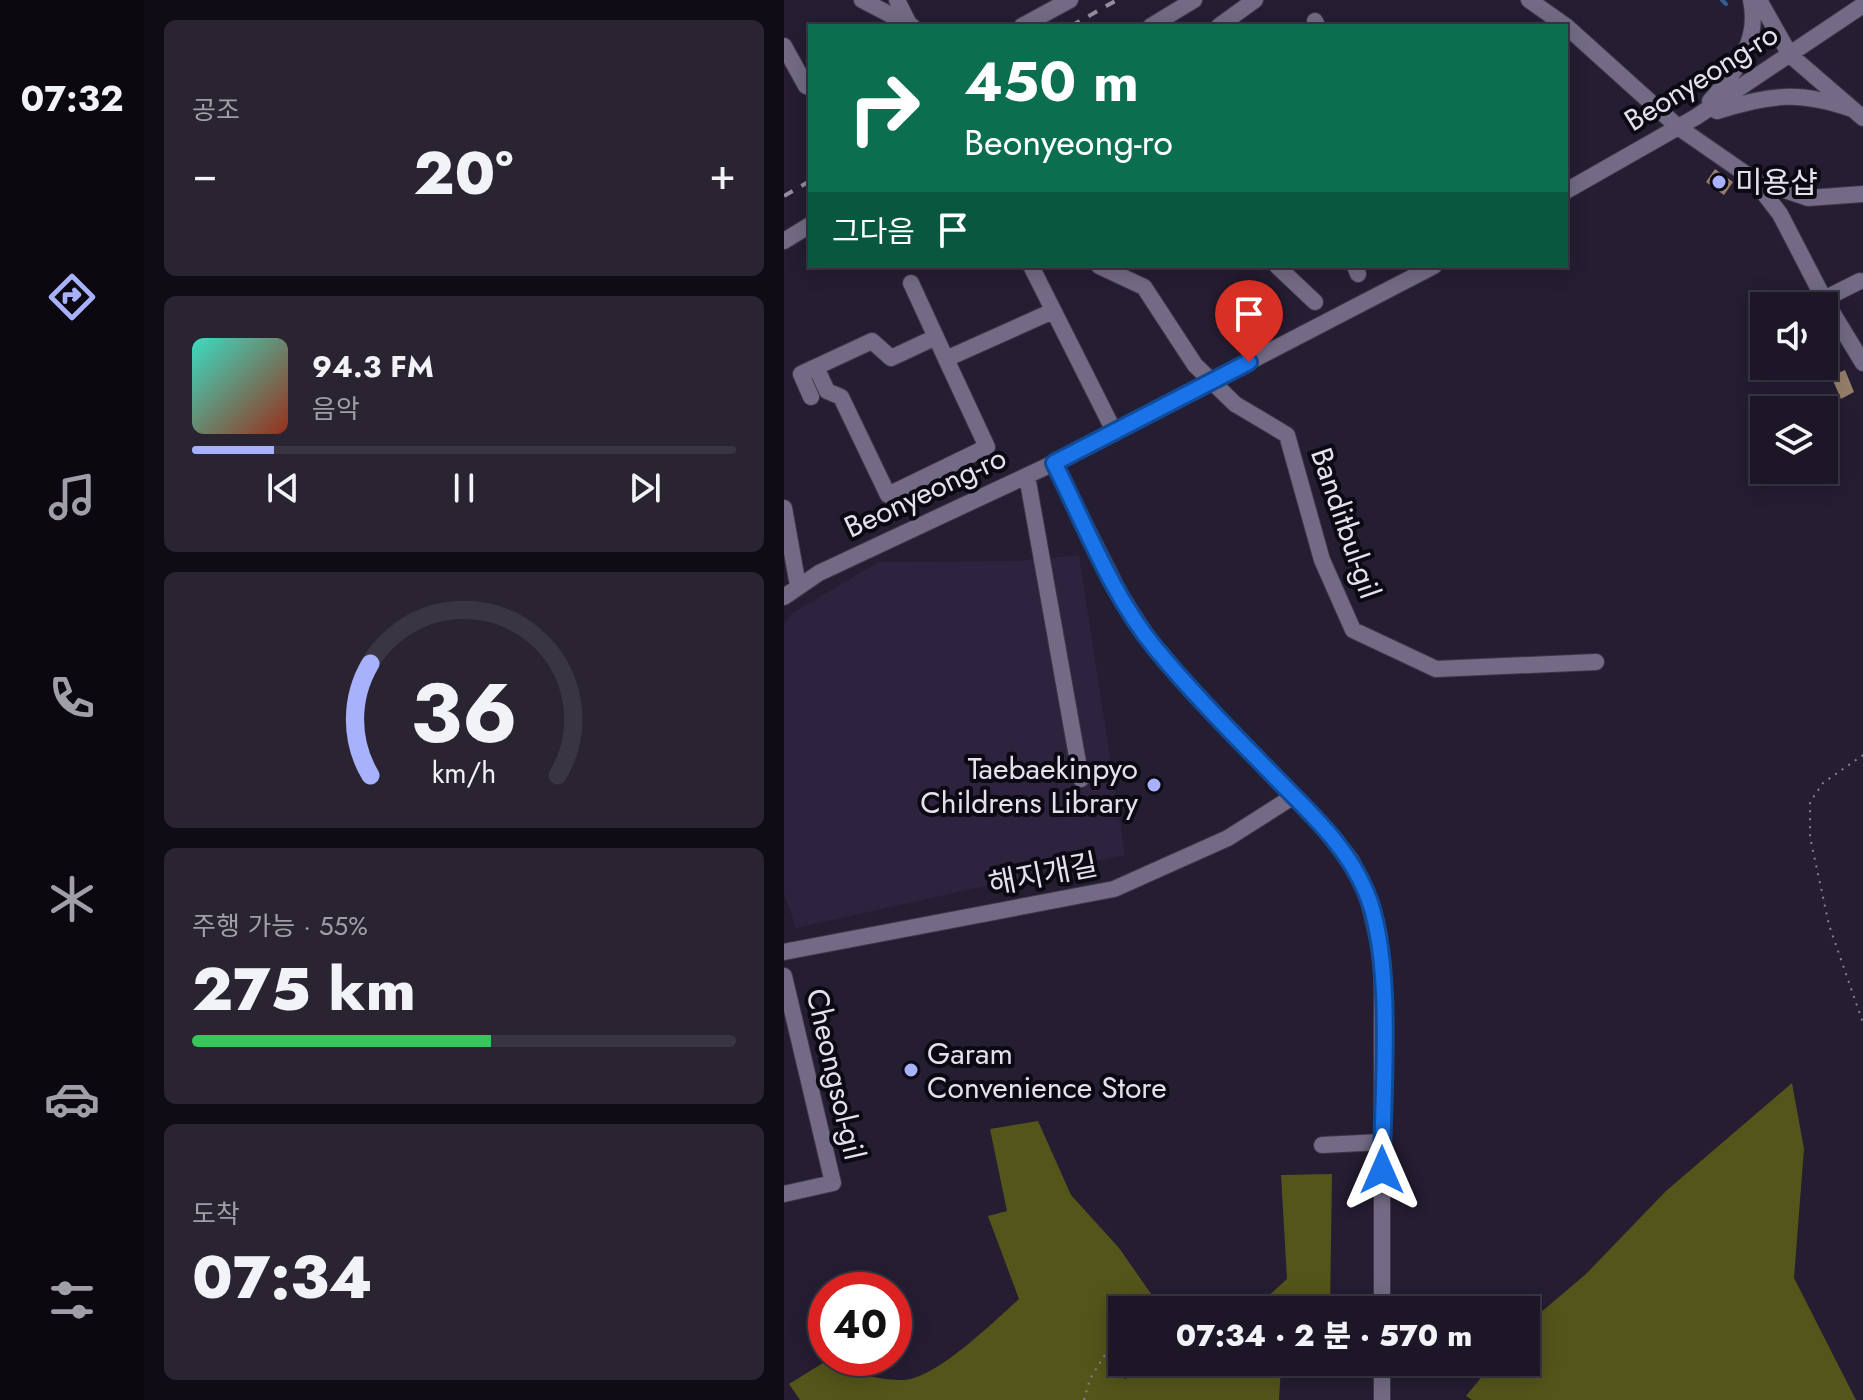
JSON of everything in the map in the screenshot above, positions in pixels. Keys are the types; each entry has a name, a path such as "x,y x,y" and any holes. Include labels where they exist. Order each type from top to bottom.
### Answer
{"street":[{"path":"862,0 908,24"},
{"path":"897,0 909,24"},
{"path":"1028,24 1070,0"},
{"path":"1154,24 1194,0"},
{"path":"1222,24 1255,0"},
{"path":"1529,0 1563,24"},
{"path":"1696,117 1737,70 1753,30 1751,0"},
{"path":"1759,0 1790,55 1858,114"},
{"name":"Beonyeong-ro","path":"1568,190 1696,117 1863,5"},
{"path":"1568,28 1678,127 1753,179 1808,198 1863,194"},
{"path":"784,46 806,86"},
{"path":"1696,117 1780,95 1817,97 1858,114"},
{"path":"1753,179 1780,214 1820,292"},
{"path":"784,241 808,226"},
{"path":"1032,268 1114,431"},
{"name":"Banditbul-gil","path":"1103,268 1144,287 1195,365 1235,404 1287,435 1322,560 1353,630 1436,669 1596,662"},
{"path":"1279,268 1315,302"},
{"name":"Beonyeong-ro","path":"784,597 798,586 1054,463 1426,268"},
{"path":"1838,292 1860,281"},
{"path":"816,367 827,391 841,397 888,495 987,447 911,283"},
{"path":"946,359 1053,311"},
{"path":"1838,318 1858,344 1863,363"},
{"path":"811,397 801,374 872,341 891,358 936,337"},
{"path":"1054,463 1120,594 1153,646 1351,860 1367,893 1382,959 1382,1296"},
{"path":"1027,476 1081,779"},
{"path":"784,508 798,586"},
{"name":"해지개길","path":"784,952 1114,889 1228,838 1294,796"},
{"name":"Cheongsol-gil","path":"784,976 833,1183 784,1194"},
{"path":"1322,1145 1382,1142"},
{"path":"1382,1376 1382,1400"}],"path":[{"path":"1863,755 1823,783 1810,802 1810,837 1829,925 1863,1023"},
{"path":"1084,1400 1090,1379 1108,1350"}],"shaded area":[{"path":"1079,555 1125,855 796,928 784,893 784,624 792,613 879,562 1016,561"},
{"path":"1792,1083 1804,1149 1794,1278 1856,1400 1472,1400 1466,1396 1482,1376 1540,1376 1540,1313 1586,1274 1666,1191"},
{"path":"1038,1121 1071,1195 1119,1248 1153,1296 1108,1296 1108,1376 1126,1379 1128,1376 1280,1376 1279,1400 800,1400 789,1384 808,1372 808,1376 871,1376 903,1380 932,1370 964,1347 1019,1299 988,1216 1007,1211 990,1129"},
{"path":"1332,1174 1330,1296 1268,1296 1287,1279 1281,1175"}],"building":[{"name":"미용샵","path":"1715,169 1733,182 1724,195 1706,182"},
{"path":"1845,370 1854,392 1841,399 1833,380 1838,380 1838,373"}],"waterway":[{"path":"1722,0 1726,4"}],"railway":[{"path":"1075,24 1117,0"},
{"path":"784,196 808,182"}],"place":[{"name":"미용샵","path":"1719,182"},
{"name":"Taebaekinpyo Childrens Library","path":"1154,785"},
{"name":"Garam Convenience Store","path":"911,1070"}],"route":[{"path":"1249,362 1054,463 1120,594 1153,646 1328,832 1351,860 1367,893 1382,959 1382,1170"}]}
